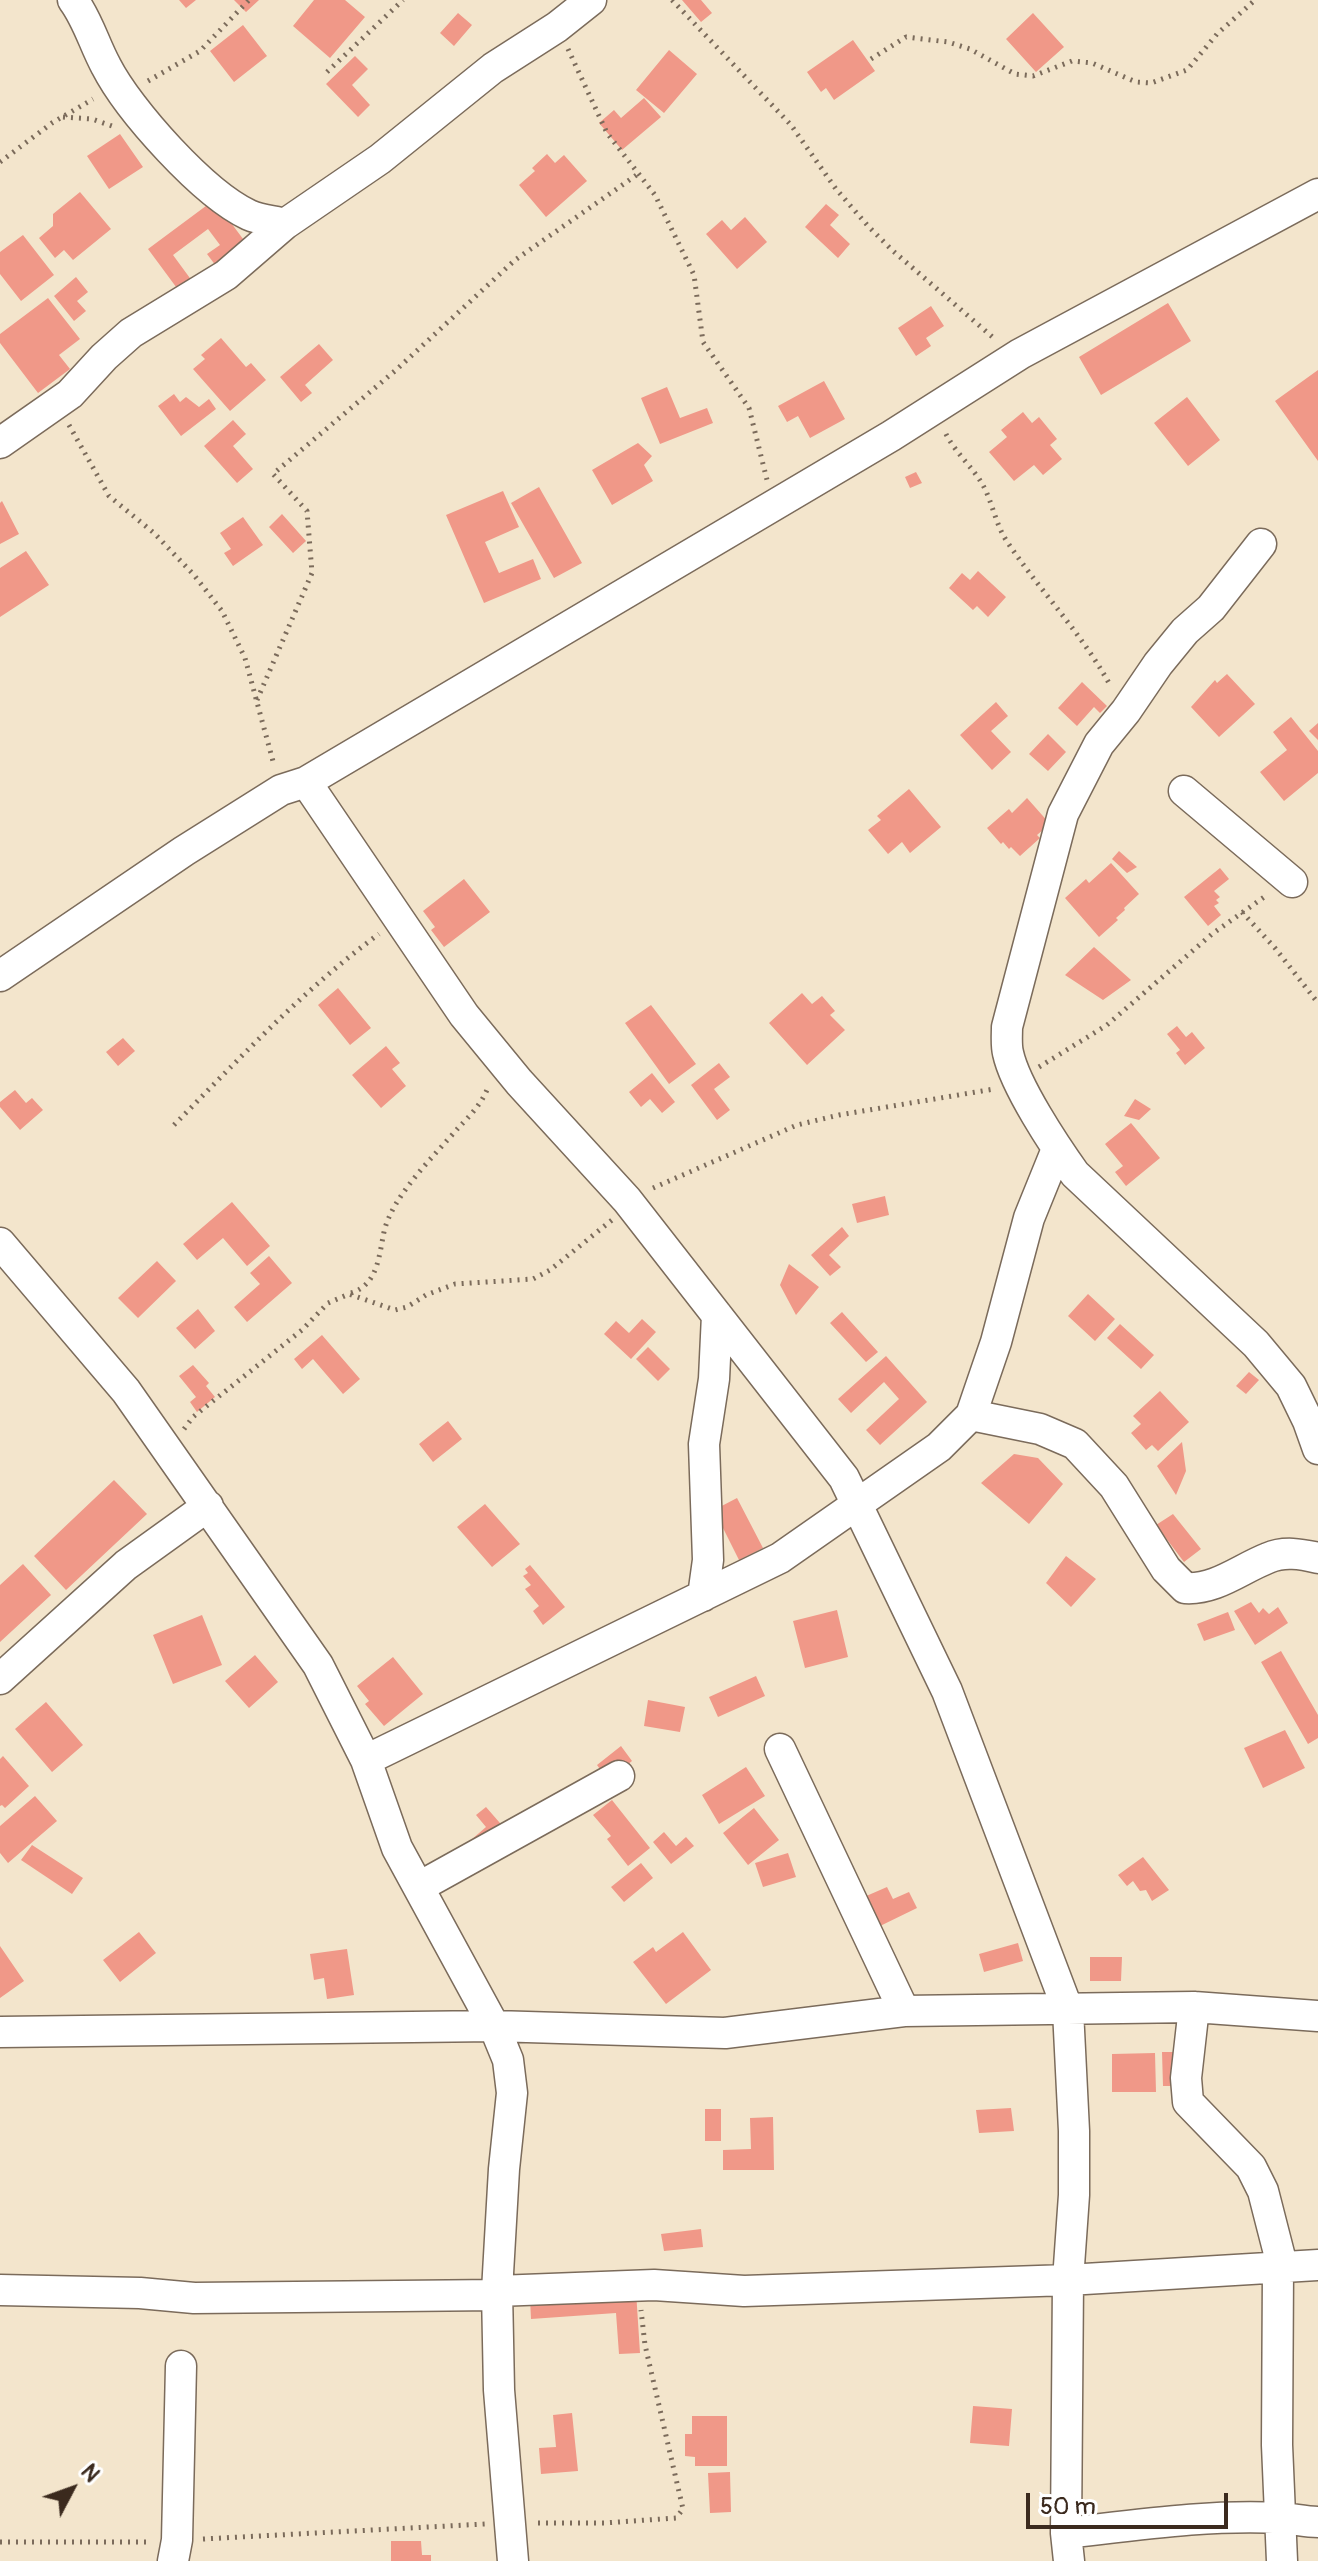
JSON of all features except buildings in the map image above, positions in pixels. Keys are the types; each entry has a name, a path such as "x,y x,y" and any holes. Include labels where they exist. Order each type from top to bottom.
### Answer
{"street":[{"path":"73,0 132,108 161,139 213,190 250,215 285,224"},
{"path":"0,443 70,394 131,333 226,275 285,224 380,159 493,68 557,27 591,0"},
{"path":"0,976 184,851 774,506 1016,357 1318,194"},
{"path":"1261,544 1220,597 1185,631 1158,664 1099,744 1063,814 1007,1027 1008,1053 1019,1080 1057,1149 1075,1174 1256,1344 1291,1386 1318,1449"},
{"path":"293,786 399,919 464,1015 631,1205 844,1478 947,1691 1068,2010 1074,2131 1074,2195 1068,2280 1068,2547 1150,2524 1237,2518 1318,2522"},
{"path":"1184,791 1292,882"},
{"path":"366,1760 780,1558 939,1447 971,1415 996,1342 1029,1218 1057,1149"},
{"path":"0,1243 126,1391 318,1665 366,1760 397,1848 494,2026 508,2060 512,2093 497,2293 499,2390 513,2561"},
{"path":"703,1596 708,1560 704,1444 714,1379 717,1315"},
{"path":"971,1415 1040,1429 1075,1444 1114,1486 1166,1569 1185,1588 1201,1589 1270,1556 1297,1553 1318,1558"},
{"path":"0,1679 126,1565 208,1506"},
{"path":"780,1749 904,2011"},
{"path":"419,1887 619,1776"},
{"path":"1194,2007 1186,2078 1188,2102 1251,2167 1263,2191 1281,2269 1277,2445 1282,2561"},
{"path":"0,2032 494,2026 725,2033 904,2011 1194,2007 1318,2016"},
{"path":"0,2290 140,2293 194,2298 497,2293 638,2286 744,2291 1068,2280 1318,2265"},
{"path":"175,2551 181,2366"}],"path":[{"path":"0,162 52,123 119,87 153,80 200,51 249,0"},
{"path":"327,72 403,0"},
{"path":"672,0 791,125 836,189 868,226 1016,357"},
{"path":"871,59 906,37 948,42 970,49 1015,74 1033,76 1072,61 1092,63 1136,82 1151,83 1187,70 1217,34 1255,0"},
{"path":"557,27 607,133 655,195 694,275 703,342 749,408 774,506"},
{"path":"257,700 312,573 307,511 273,474 396,370 515,260 638,174"},
{"path":"957,395 946,433 952,446 985,488 1005,538 1094,656 1126,711"},
{"path":"56,404 109,496 154,533 194,575 222,611 245,658 257,700 293,786"},
{"path":"1242,912 1318,1003"},
{"path":"174,1125 288,1011 354,952 399,919"},
{"path":"171,1455 185,1426 193,1417 302,1330 328,1303 358,1291 376,1270 385,1228 400,1198 486,1092 497,1055"},
{"path":"349,1294 395,1310 455,1284 533,1279 550,1270 631,1205"},
{"path":"0,2542 135,2543 175,2551 509,2522 604,2523 676,2518 683,2509 645,2345 638,2286"}]}
